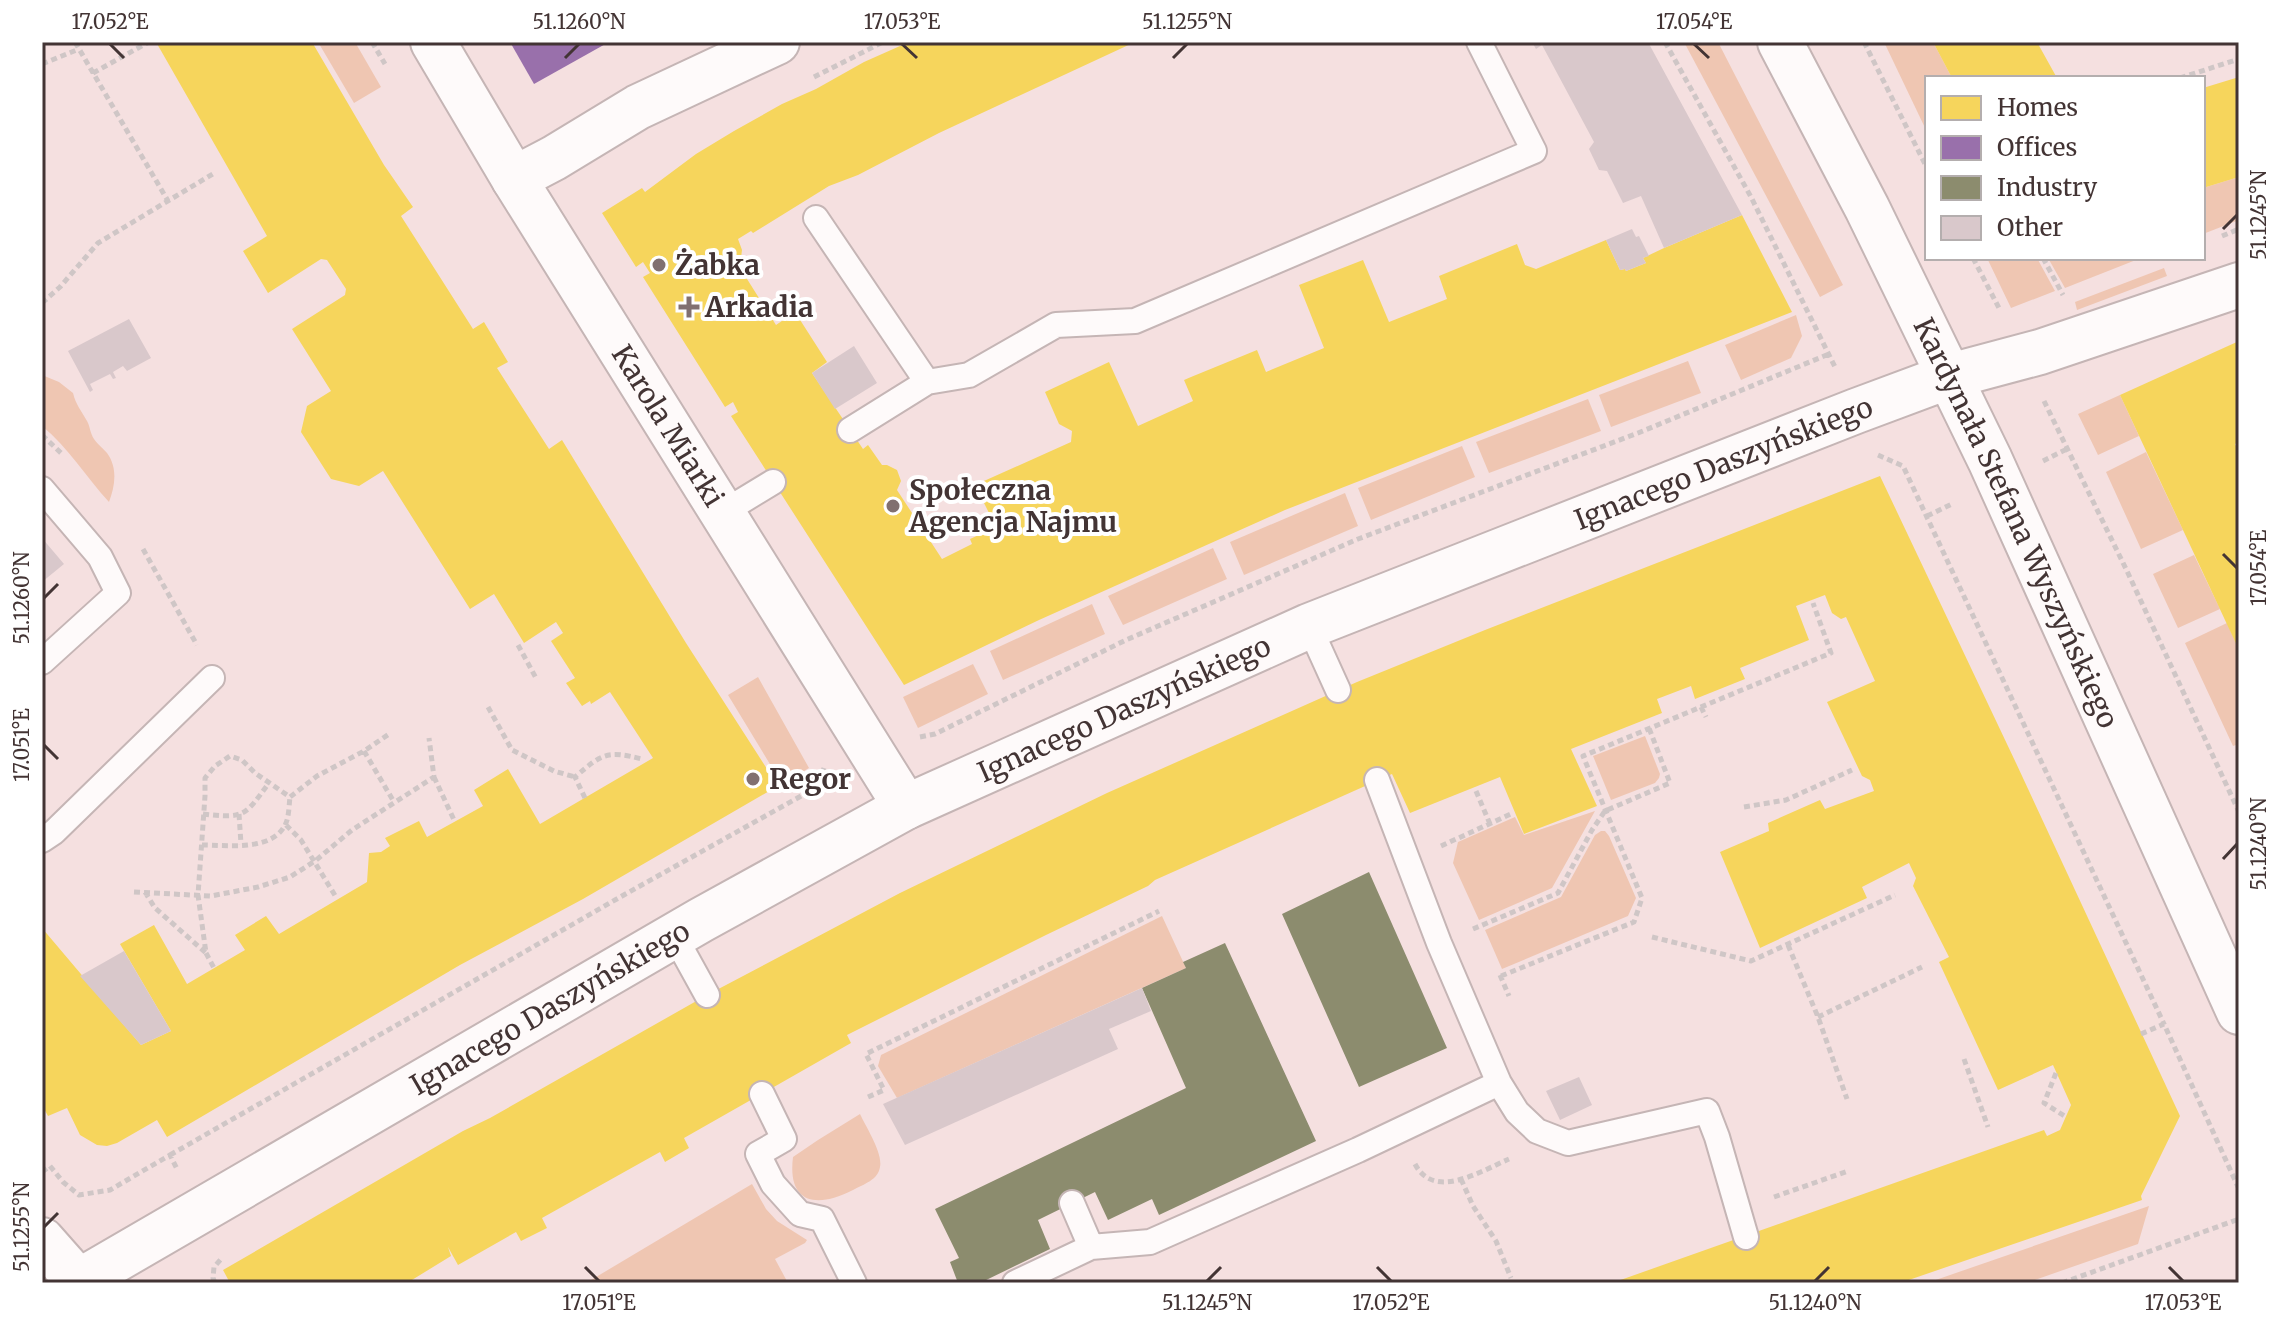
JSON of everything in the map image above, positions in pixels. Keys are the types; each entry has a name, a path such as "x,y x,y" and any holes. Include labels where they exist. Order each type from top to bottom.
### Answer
{"street":[{"name":"Karola Miarki","path":"433,42 514,179 906,807"},
{"path":"514,179 638,107 777,42"},
{"name":"Kardynała Stefana Wyszyńskiego","path":"1780,42 1867,208 2000,481 2239,1012"},
{"name":"Ignacego Daszyńskiego","path":"78,1283 675,937 906,807 1309,626 1856,411 1950,376 2040,352 2239,285"},
{"path":"42,1240 78,1283"}],"lane":[{"path":"850,430 927,382 969,375 1056,325 1135,321 1534,151 1479,42"},
{"path":"816,218 927,382"},
{"path":"722,513 773,482"},
{"path":"42,489 100,557 118,593 42,662"},
{"path":"1309,626 1338,690"},
{"path":"46,830 212,678"},
{"path":"1377,780 1439,943 1499,1083 1517,1112 1537,1131 1568,1143 1707,1111 1746,1237"},
{"path":"675,937 707,995"},
{"path":"1015,1283 1091,1247 1150,1242 1398,1132 1499,1083"},
{"path":"762,1094 784,1139 758,1154 773,1184 793,1207 800,1214 822,1219 854,1283"},
{"path":"1072,1203 1091,1247"}],"path":[{"path":"75,42 168,201"},
{"path":"1665,42 1751,197 1838,372"},
{"path":"1864,42 1925,164"},
{"path":"93,73 147,43"},
{"path":"42,64 79,49"},
{"path":"2186,76 2239,59"},
{"path":"42,303 98,243 216,172"},
{"path":"1974,260 2000,310"},
{"path":"2044,260 2066,299"},
{"path":"911,735 935,734 1126,640 1358,539 1638,433 1829,354"},
{"path":"2041,395 2239,812"},
{"path":"1871,445 1875,454 1903,466 2239,1189"},
{"path":"1927,516 1952,504"},
{"path":"1501,976 1634,922 1642,898 1583,756 1831,653 1813,603"},
{"path":"518,645 536,678"},
{"path":"488,707 512,750 554,771 575,777 585,798"},
{"path":"1701,707 1706,717"},
{"path":"1439,943 1558,893 1605,811 1670,783 1649,728"},
{"path":"202,845 256,844 274,838 286,825 290,797 317,776 389,734"},
{"path":"429,738 434,777 455,822"},
{"path":"364,751 394,802"},
{"path":"575,777 605,754 619,753 642,759"},
{"path":"214,968 206,953 198,895 205,778 215,766 230,756 242,760 290,797"},
{"path":"42,1172 50,1166 79,1195 110,1190 819,786 824,767"},
{"path":"1744,807 1786,800 1852,770"},
{"path":"134,892 211,896 290,877 352,830 434,777"},
{"path":"203,814 231,817 249,810 269,783"},
{"path":"1476,791 1490,824"},
{"path":"1440,846 1513,813"},
{"path":"239,814 241,844"},
{"path":"286,825 301,840 336,897"},
{"path":"145,892 155,908 206,953"},
{"path":"1652,937 1751,961 1895,895"},
{"path":"868,1097 884,1090 866,1054 1159,911"},
{"path":"1788,945 1847,1099"},
{"path":"1818,1017 1922,967"},
{"path":"2141,1034 2164,1024"},
{"path":"1964,1059 1988,1127"},
{"path":"2056,1073 2044,1103 2066,1117"},
{"path":"1398,1132 1418,1170 1425,1179 1437,1183 1461,1179 1535,1148 1550,1136"},
{"path":"170,1155 178,1169"},
{"path":"1767,1199 1848,1171"},
{"path":"1461,1179 1473,1206 1496,1241 1511,1278"},
{"path":"2062,1283 2239,1219"},
{"path":"215,1283 214,1267 230,1250"}],"shaded area":[{"path":"318,42 355,42 381,87 354,103"},
{"path":"1684,42 1718,42 1843,285 1820,297"},
{"path":"1884,42 1933,42 1951,76 1925,76 1925,128"},
{"path":"2239,177 2239,220 2205,233 2205,187"},
{"path":"1988,260 2038,260 2055,291 2011,308"},
{"path":"2049,260 2136,260 2065,288"},
{"path":"2164,268 2167,276 2077,310 2075,302"},
{"path":"1796,315 1802,336 1791,358 1741,380 1725,345"},
{"path":"1688,361 1701,393 1611,427 1599,395"},
{"path":"42,375 59,382 73,393 93,437 107,453 114,477 109,502 42,426"},
{"path":"2120,395 2139,436 2098,455 2078,414"},
{"path":"1588,399 1601,431 1489,473 1476,442"},
{"path":"1462,446 1475,477 1371,520 1358,488"},
{"path":"2146,452 2183,530 2141,549 2106,472"},
{"path":"1345,493 1358,526 1244,575 1230,542"},
{"path":"1213,548 1227,579 1123,625 1108,596"},
{"path":"2194,555 2220,609 2178,628 2153,574"},
{"path":"1092,604 1105,634 1003,680 990,651"},
{"path":"2227,623 2239,650 2239,744 2233,746 2185,643"},
{"path":"973,664 988,694 918,728 903,697"},
{"path":"758,677 809,768 782,784 728,695"},
{"path":"1645,736 1659,778 1655,783 1611,800 1593,756"},
{"path":"1595,811 1552,888 1479,920 1453,863 1458,842 1515,817 1524,835"},
{"path":"1601,831 1609,836 1636,898 1628,916 1502,969 1485,930 1561,897 1595,835"},
{"path":"1162,916 1186,968 897,1098 878,1066 881,1055"},
{"path":"860,1114 879,1155 880,1167 876,1175 853,1190 828,1199 817,1200 800,1193 792,1173 793,1157"},
{"path":"752,1184 777,1221 807,1240 775,1259 788,1283 586,1283"},
{"path":"2149,1206 2138,1244 2026,1283 1927,1283"}],"building: Homes":[{"path":"156,42 312,42 384,165 413,207 401,216 473,329 484,322 508,362 497,368 549,449 562,440 778,786 583,899 460,965 167,1137 157,1120 107,1146 97,1145 80,1135 67,1108 48,1116 42,1105 42,928 141,1045 171,1031 120,944 154,925 187,984 245,950 235,935 266,916 279,934 367,882 369,853 381,852 390,846 385,838 419,821 427,837 483,806 474,790 508,769 540,824 653,758 610,692 582,706 566,683 575,678 551,641 563,633 556,622 524,643 494,594 470,609 383,471 359,486 331,479 301,432 307,406 331,391 292,329 345,295 346,289 327,260 321,259 268,293 243,251 267,236"},
{"path":"909,42 1135,42 829,186 738,239 742,250 737,263 776,325 795,312 827,362 812,373 863,449 868,445 882,465 897,470 901,481 897,490 942,559 972,544 970,539 996,527 975,485 1071,442 1072,431 1059,424 1045,392 1109,362 1138,426 1193,401 1184,380 1191,377 1257,350 1266,372 1324,348 1299,285 1363,260 1389,322 1447,299 1439,276 1517,244 1525,265 1536,269 1606,240 1620,270 1626,271 1646,263 1643,258 1742,215 1792,312 1285,510 1039,620 904,685 731,416 738,412 733,402 725,407 643,277 650,273 643,262 636,267 602,213 642,188 645,192 696,154 782,104"},
{"path":"1933,42 2037,42 2056,76 1951,76"},
{"path":"2239,77 2239,177 2205,187 2205,87"},
{"path":"2239,341 2239,442 2235,444 2239,452 2239,650 2120,395"},
{"path":"1880,476 2180,1116 2141,1196 2142,1200 1900,1283 1612,1283 2044,1130 2047,1136 2060,1130 2071,1105 2053,1065 1998,1090 1939,962 1949,957 1913,886 1916,878 1909,863 1862,887 1867,898 1760,948 1720,852 1769,831 1768,823 1820,800 1825,809 1874,791 1870,780 1862,776 1827,702 1875,681 1846,617 1841,619 1832,613 1825,595 1796,606 1809,640 1740,668 1745,679 1695,699 1691,686 1657,699 1662,713 1571,749 1597,806 1524,834 1500,777 1410,813 1392,774 1155,880 847,1035 851,1043 684,1138 689,1148 665,1162 660,1152 542,1218 547,1228 521,1241 516,1232 458,1265 448,1247 451,1256 407,1283 230,1283 223,1270 707,995 900,893 1107,793 1357,682"}],"building: Offices":[{"path":"510,42 609,42 534,84"}],"building: Industry":[{"path":"1369,872 1447,1048 1359,1087 1282,914"},
{"path":"1225,943 1316,1141 1159,1215 1152,1199 1108,1220 1095,1192 1038,1220 1050,1249 980,1283 958,1283 950,1262 959,1258 935,1209 1186,1088 1142,988 1186,968 1183,962"}],"building: Other":[{"path":"1532,42 1648,42 1742,215 1664,248 1641,196 1623,203 1607,171 1599,170 1589,149 1594,142 1542,45 1536,49"},
{"path":"1632,229 1649,256 1643,258 1646,263 1626,271 1620,270 1606,240"},
{"path":"129,319 151,358 127,371 123,366 113,372 116,378 113,379 110,374 90,384 93,390 90,392 68,351"},
{"path":"854,346 877,383 835,409 812,373"},
{"path":"42,538 64,564 42,582"},
{"path":"124,951 171,1031 141,1045 80,976"},
{"path":"1142,988 1151,1011 1109,1029 1118,1049 905,1145 883,1104"},
{"path":"1579,1077 1592,1105 1560,1120 1546,1091"}],"place":[{"name":"Żabka","path":"659,265"},
{"name":"Arkadia","path":"689,307"},
{"name":"Społeczna Agencja Najmu","path":"893,506"},
{"name":"Regor","path":"753,779"}]}
